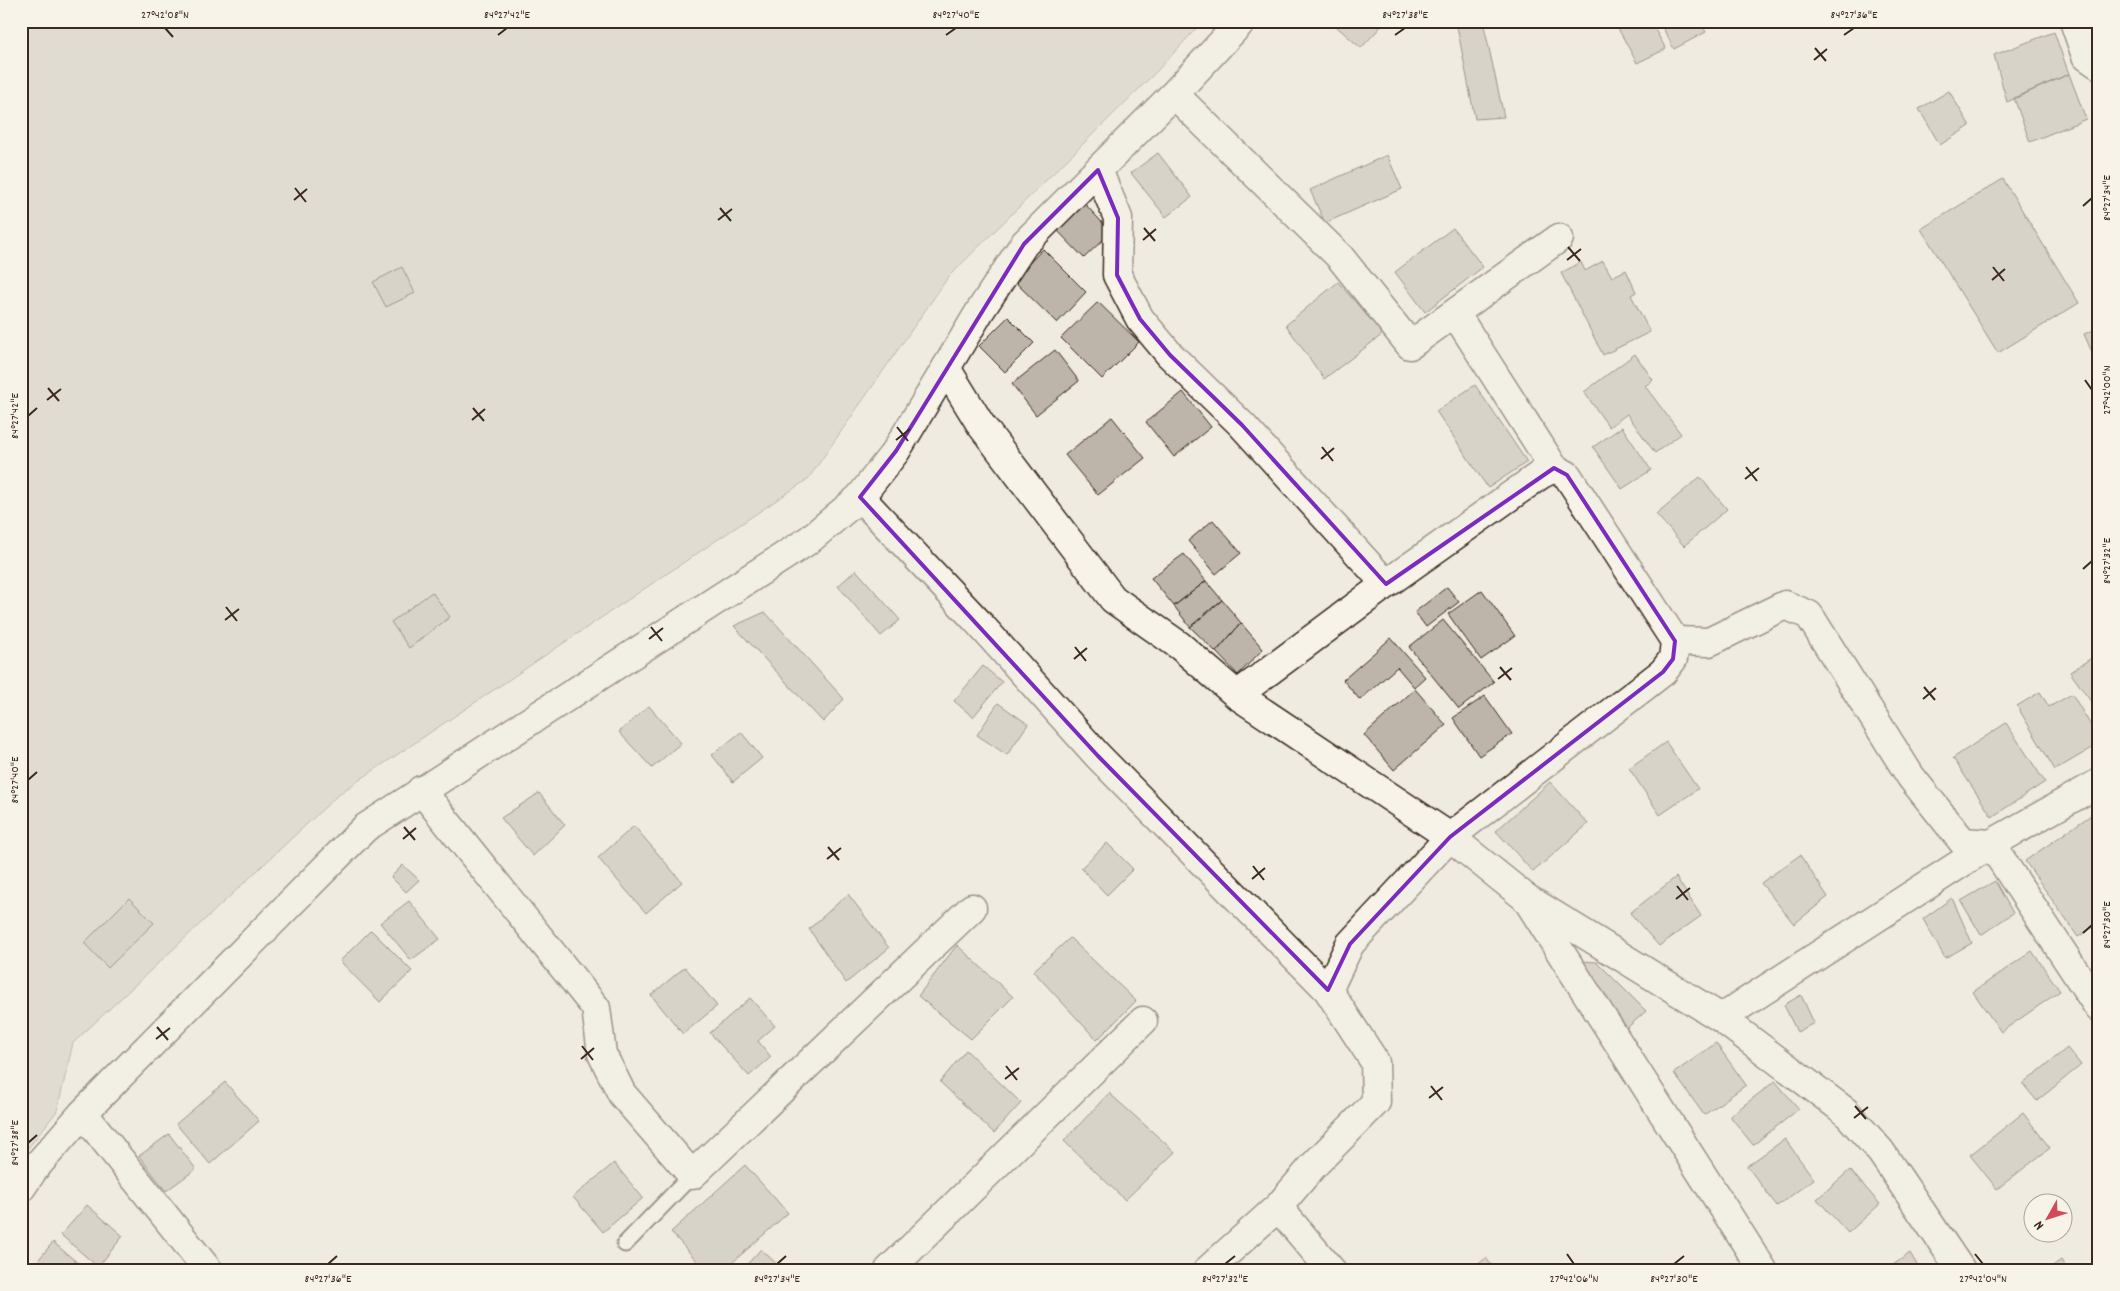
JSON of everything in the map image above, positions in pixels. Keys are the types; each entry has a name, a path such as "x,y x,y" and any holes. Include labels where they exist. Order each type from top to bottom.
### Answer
{"street":[{"path":"21,1188 34,1169 83,1114 365,828 808,540 860,497 896,451 980,311 1024,244 1174,94 1242,21"},
{"path":"2074,21 2086,56 2099,64"},
{"path":"1174,94 1340,257 1410,345 1559,238"},
{"path":"1098,170 1118,218 1117,275 1140,319 1170,355 1242,425 1386,584"},
{"path":"1328,990 1350,944 1450,837 1663,672 1673,659 1675,641 1567,475 1554,468 1455,313"},
{"path":"946,368 981,425 1113,599 1180,646 1237,695 1450,837 1526,898 1721,1018 1846,1112 1881,1152 1961,1270"},
{"path":"1237,695 1386,584 1540,475 1554,468"},
{"path":"860,497 977,620 1098,756 1328,990 1375,1062 1376,1102 1313,1166 1278,1207 1208,1270"},
{"path":"1675,641 1709,642 1785,605 1809,615 1911,777 1964,842 1991,844"},
{"path":"1721,1018 1991,844 2099,783"},
{"path":"422,790 596,1008 602,1054 622,1094 692,1175 972,908"},
{"path":"1991,844 2099,1008"},
{"path":"1526,898 1763,1270"},
{"path":"889,1270 1143,1022"},
{"path":"83,1114 208,1270"},
{"path":"1278,1207 1331,1270"}],"lane":[{"path":"625,1244 692,1175"}],"highlighted area":[{"path":"1098,170 1118,218 1117,275 1140,319 1170,355 1242,425 1386,584 1554,468 1567,475 1675,641 1673,659 1663,672 1450,837 1350,944 1328,990 1098,756 860,497 896,451 1024,244"}],"shaded area":[{"path":"21,21 1203,21 1157,71 949,276 808,479 340,793 73,1043 57,1111 21,1157"}],"building":[{"path":"1330,21 1386,21 1361,48"},
{"path":"1456,21 1483,21 1504,117 1475,119"},
{"path":"1614,21 1650,21 1666,49 1637,63"},
{"path":"1659,21 1699,21 1706,32 1674,49"},
{"path":"2054,32 2069,74 2007,102 1994,55"},
{"path":"2069,74 2086,119 2030,142 2014,98"},
{"path":"1949,91 1970,126 1940,145 1919,109"},
{"path":"1158,153 1192,197 1166,217 1131,173"},
{"path":"1387,155 1402,189 1325,223 1310,190"},
{"path":"2003,179 2079,303 1998,353 1921,229"},
{"path":"1084,203 1111,232 1084,258 1056,229"},
{"path":"1453,228 1483,267 1425,312 1395,272"},
{"path":"1043,249 1086,292 1057,323 1013,280"},
{"path":"1603,261 1612,277 1626,270 1636,292 1631,295 1650,332 1603,355 1561,273 1581,262 1585,271"},
{"path":"402,267 415,293 386,307 373,282"},
{"path":"1338,282 1383,334 1324,379 1286,325"},
{"path":"1098,302 1139,342 1102,379 1061,338"},
{"path":"1008,317 1034,343 1005,372 979,346"},
{"path":"2099,328 2099,368 2084,334"},
{"path":"1055,350 1079,381 1036,415 1012,384"},
{"path":"1635,354 1653,380 1645,386 1681,434 1655,453 1627,414 1609,427 1584,392"},
{"path":"1475,385 1527,462 1488,488 1436,411"},
{"path":"1183,392 1211,427 1174,457 1146,422"},
{"path":"1112,417 1145,458 1098,495 1065,455"},
{"path":"1622,427 1651,470 1622,489 1593,447"},
{"path":"1700,477 1727,509 1684,546 1656,514"},
{"path":"1213,520 1241,553 1216,574 1188,541"},
{"path":"1184,554 1206,581 1174,606 1151,578"},
{"path":"856,570 900,620 881,636 838,586"},
{"path":"1206,581 1222,600 1190,627 1174,606"},
{"path":"1447,587 1459,602 1426,627 1415,612"},
{"path":"1482,590 1515,636 1481,660 1448,614"},
{"path":"432,592 450,617 409,648 391,622"},
{"path":"1222,600 1241,623 1216,652 1190,627"},
{"path":"765,612 844,699 823,722 734,626"},
{"path":"1443,620 1494,682 1459,709 1409,647"},
{"path":"1241,623 1263,649 1238,675 1216,652"},
{"path":"1391,638 1425,677 1414,687 1397,667 1360,700 1343,680"},
{"path":"2099,653 2099,713 2070,672"},
{"path":"983,666 1002,682 973,717 954,701"},
{"path":"1415,689 1446,725 1394,770 1364,735"},
{"path":"2040,692 2049,707 2072,694 2099,739 2099,744 2055,770 2017,706"},
{"path":"1485,696 1512,734 1479,756 1453,718"},
{"path":"998,703 1028,724 1007,755 977,735"},
{"path":"649,706 681,743 652,768 619,732"},
{"path":"2006,723 2045,782 1992,817 1953,758"},
{"path":"741,732 762,758 733,782 712,755"},
{"path":"1666,742 1698,789 1660,815 1629,768"},
{"path":"1550,782 1588,824 1533,872 1496,831"},
{"path":"539,793 565,825 533,856 501,818"},
{"path":"2094,813 2099,820 2099,923 2078,937 2025,861"},
{"path":"634,826 682,882 646,913 598,858"},
{"path":"1107,843 1133,869 1107,895 1081,868"},
{"path":"1800,855 1828,897 1794,924 1761,883"},
{"path":"403,865 419,880 406,892 391,877"},
{"path":"1676,877 1701,916 1659,946 1630,913"},
{"path":"1995,881 2013,913 1981,935 1961,901"},
{"path":"848,894 889,948 846,983 809,929"},
{"path":"129,898 154,923 108,968 84,943"},
{"path":"1952,898 1972,943 1945,958 1923,919"},
{"path":"409,901 440,939 411,960 380,923"},
{"path":"371,930 412,971 380,1002 340,961"},
{"path":"1070,938 1136,1001 1097,1040 1033,971"},
{"path":"957,945 1013,997 971,1039 918,996"},
{"path":"2032,951 2060,991 2001,1032 1973,992"},
{"path":"1581,961 1597,962 1646,1011 1627,1028"},
{"path":"685,967 717,1006 683,1034 651,995"},
{"path":"1801,995 1814,1023 1797,1032 1784,1005"},
{"path":"750,998 775,1026 758,1041 771,1057 749,1076 710,1033"},
{"path":"1716,1043 1746,1085 1704,1115 1674,1073"},
{"path":"2067,1048 2081,1065 2037,1101 2023,1084"},
{"path":"966,1050 1021,1103 994,1133 940,1082"},
{"path":"1775,1081 1799,1109 1753,1145 1730,1116"},
{"path":"225,1082 259,1121 210,1164 176,1124"},
{"path":"1109,1093 1175,1152 1125,1200 1064,1141"},
{"path":"2023,1113 2050,1148 1997,1189 1970,1155"},
{"path":"169,1134 196,1169 166,1191 139,1156"},
{"path":"1785,1139 1814,1179 1777,1206 1747,1166"},
{"path":"614,1163 643,1198 603,1232 573,1197"},
{"path":"745,1165 788,1213 724,1270 705,1270 671,1232"},
{"path":"1850,1170 1880,1204 1848,1233 1817,1199"},
{"path":"87,1205 123,1236 98,1267 61,1235"},
{"path":"53,1242 86,1270 42,1270 35,1264"},
{"path":"761,1249 783,1270 742,1270"},
{"path":"1910,1253 1920,1270 1886,1270"},
{"path":"1486,1258 1495,1270 1471,1270"},
{"path":"2061,1260 2067,1270 2047,1270"}]}
